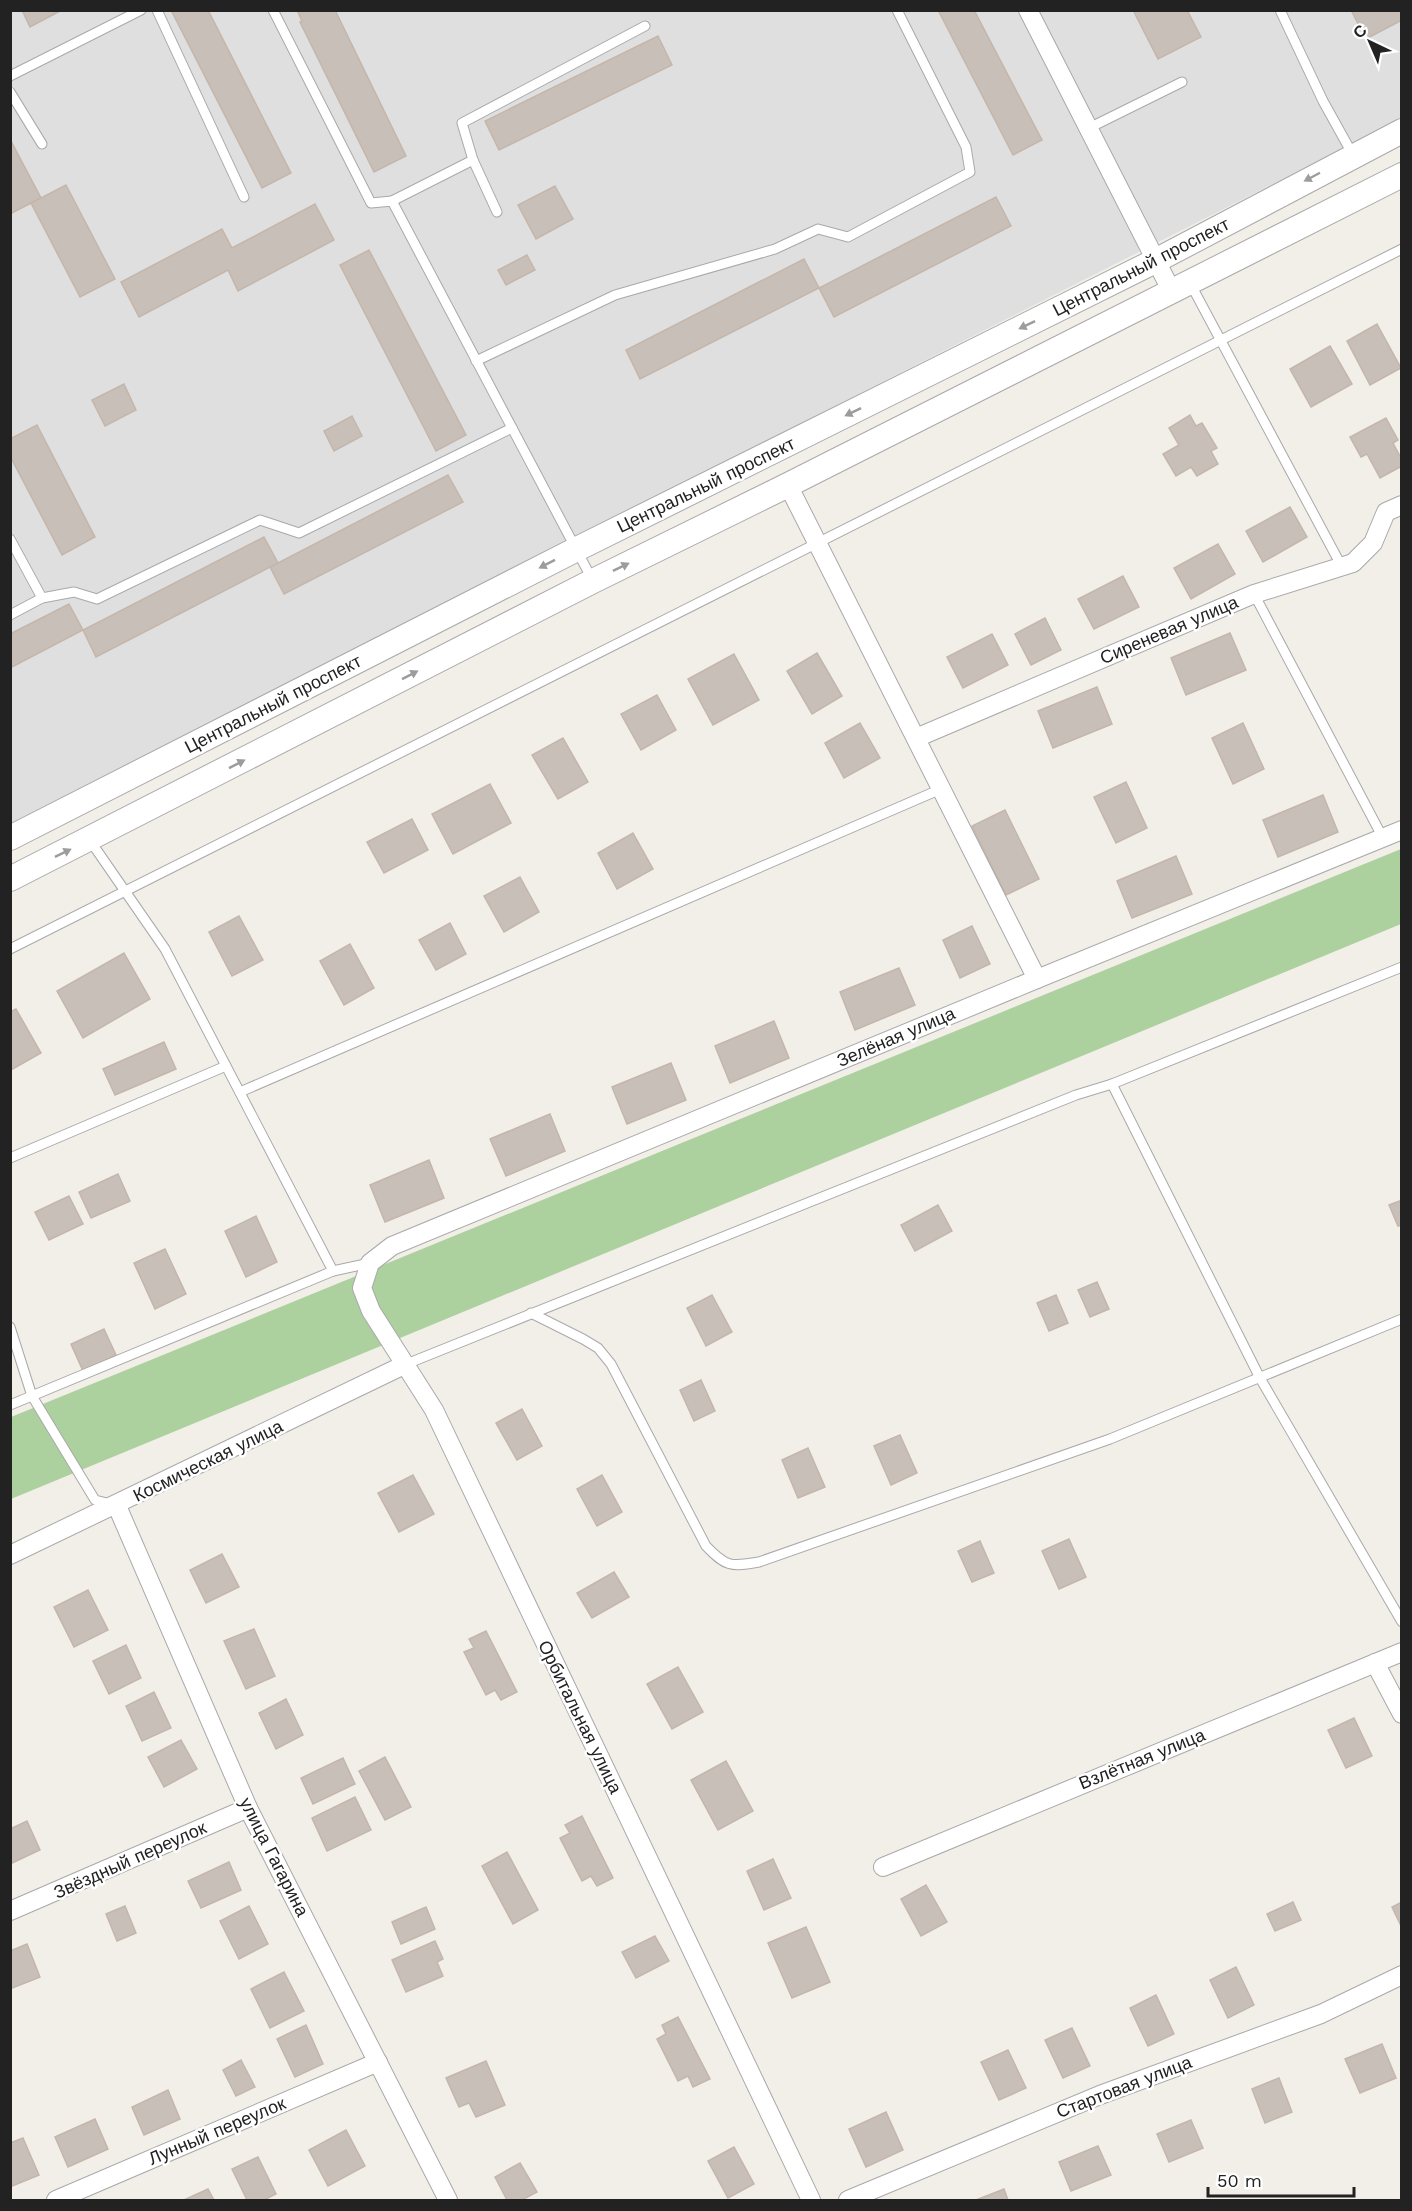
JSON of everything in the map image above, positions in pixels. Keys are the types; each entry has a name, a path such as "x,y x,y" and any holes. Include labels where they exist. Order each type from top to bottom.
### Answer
{"street":[{"path":"1028,10 1157,260 1180,286"},
{"name":"Центральный проспект","path":"10,838 577,549 1157,260 1401,131"},
{"name":"Центральный проспект","path":"10,879 593,581 1401,175"},
{"path":"788,485 1037,979"},
{"name":"Сиреневая улица","path":"916,738 1254,594 1353,563 1373,543 1386,512 1401,505"},
{"name":"Зелёная улица","path":"370,1263 392,1246 1401,830"},
{"name":"Орбитальная улица","path":"370,1263 362,1288 371,1311 434,1410 812,2200"},
{"name":"Космическая улица","path":"10,1555 117,1506 404,1365"},
{"name":"улица Гагарина","path":"117,1506 248,1808 448,2200"},
{"name":"Взлётная улица","path":"883,1867 1401,1652"},
{"path":"1375,1663 1401,1714"},
{"name":"Звёздный переулок","path":"10,1911 248,1808"},
{"name":"Стартовая улица","path":"848,2200 1100,2095 1321,2014 1401,1976"},
{"name":"Лунный переулок","path":"56,2200 378,2062"}],"lane":[{"path":"10,76 141,10"},
{"path":"157,10 244,197"},
{"path":"273,10 371,203 392,201 472,160"},
{"path":"476,361 615,295 775,249 818,229 848,237 970,172 966,147 897,10"},
{"path":"1281,10 1323,101 1353,155"},
{"path":"497,212 472,160 462,123 645,26"},
{"path":"1089,128 1182,82"},
{"path":"10,92 42,144"},
{"path":"392,201 593,581"},
{"path":"10,949 1401,249"},
{"path":"1180,286 1219,339 1342,567"},
{"path":"10,615 42,598 74,592 97,599 260,520 299,533 512,428"},
{"path":"10,539 42,598"},
{"path":"1254,594 1383,838"},
{"path":"240,1092 941,789"},
{"path":"89,839 165,949 333,1271"},
{"path":"404,1365 1401,967"},
{"path":"10,1158 226,1066"},
{"path":"1112,1084 1260,1378 1401,1622"},
{"path":"10,1405 333,1271 370,1263"},
{"path":"531,1314 598,1348 610,1364 706,1546 721,1561 737,1566 759,1562 1110,1439 1401,1319"},
{"path":"10,1327 32,1396 95,1500 117,1506"}],"shaded area":[{"path":"11,11 1401,11 1401,119 11,824"}],"green space":[{"path":"1401,849 1401,924 11,1499 11,1417"}],"building":[{"path":"22,10 62,10 30,27"},
{"path":"171,10 208,10 291,173 262,188"},
{"path":"297,10 335,10 406,156 374,172 300,22 302,21"},
{"path":"938,10 974,10 1042,140 1013,155"},
{"path":"1133,10 1187,10 1201,37 1158,59"},
{"path":"1351,10 1402,10 1402,20 1366,39"},
{"path":"658,36 672,65 499,150 485,121"},
{"path":"10,139 41,198 10,214"},
{"path":"66,185 115,279 80,297 31,203"},
{"path":"555,186 573,219 536,239 518,205"},
{"path":"996,197 1011,226 834,317 819,288"},
{"path":"315,204 334,240 238,291 228,270 139,317 121,282 222,229 232,248"},
{"path":"369,250 466,435 436,451 340,265"},
{"path":"527,255 535,270 506,285 498,270"},
{"path":"804,259 819,288 640,379 626,350"},
{"path":"1377,324 1401,368 1370,385 1347,341"},
{"path":"1330,346 1352,384 1311,407 1290,369"},
{"path":"124,384 136,410 105,426 92,400"},
{"path":"1190,415 1196,426 1202,423 1217,448 1211,451 1218,464 1197,476 1191,467 1176,476 1163,454 1179,445 1169,428"},
{"path":"352,416 362,436 334,451 324,431"},
{"path":"1386,418 1398,440 1393,443 1402,460 1402,466 1380,478 1367,454 1361,457 1350,437"},
{"path":"37,425 95,537 62,555 10,456 10,439"},
{"path":"448,475 463,502 284,594 270,567"},
{"path":"1290,507 1307,537 1263,562 1246,531"},
{"path":"264,537 278,563 96,657 83,630"},
{"path":"1218,544 1235,574 1191,599 1174,568"},
{"path":"1123,576 1139,607 1094,629 1078,599"},
{"path":"69,604 83,630 10,668 10,634"},
{"path":"1045,618 1061,650 1031,665 1015,634"},
{"path":"1230,633 1246,670 1186,695 1171,658"},
{"path":"992,634 1008,665 963,688 947,657"},
{"path":"817,653 842,696 812,714 787,671"},
{"path":"734,654 759,700 713,725 688,679"},
{"path":"1097,687 1112,724 1053,748 1038,711"},
{"path":"657,695 676,730 641,750 621,714"},
{"path":"860,723 880,758 844,778 825,743"},
{"path":"1243,723 1264,769 1233,784 1212,738"},
{"path":"563,738 588,782 558,799 532,755"},
{"path":"1126,782 1147,828 1116,843 1094,797"},
{"path":"490,784 511,823 453,854 432,814"},
{"path":"1323,795 1338,832 1278,857 1263,820"},
{"path":"1005,810 1039,879 1006,895 972,826"},
{"path":"412,819 428,850 384,873 367,842"},
{"path":"633,833 653,869 617,889 598,853"},
{"path":"1176,856 1192,894 1132,918 1117,881"},
{"path":"520,877 539,912 504,932 484,896"},
{"path":"239,916 263,960 232,976 209,932"},
{"path":"450,923 466,954 436,970 419,940"},
{"path":"972,926 990,964 960,978 943,940"},
{"path":"350,944 374,988 344,1005 320,961"},
{"path":"124,953 150,999 83,1038 57,991"},
{"path":"899,968 915,1005 855,1030 840,992"},
{"path":"16,1009 41,1053 11,1070 10,1012"},
{"path":"774,1021 789,1058 730,1083 715,1046"},
{"path":"164,1042 176,1069 115,1095 103,1069"},
{"path":"671,1063 686,1100 627,1124 612,1087"},
{"path":"550,1114 565,1151 506,1176 490,1139"},
{"path":"429,1160 444,1198 385,1222 370,1185"},
{"path":"118,1174 130,1201 91,1218 79,1192"},
{"path":"69,1196 83,1224 49,1240 35,1212"},
{"path":"1402,1200 1402,1225 1398,1226 1389,1205"},
{"path":"938,1205 952,1231 915,1251 901,1225"},
{"path":"256,1216 277,1262 246,1277 225,1231"},
{"path":"165,1249 186,1294 155,1309 134,1263"},
{"path":"1097,1282 1109,1309 1090,1317 1078,1290"},
{"path":"712,1295 732,1332 706,1346 687,1308"},
{"path":"1056,1295 1068,1323 1049,1331 1037,1303"},
{"path":"104,1329 116,1355 83,1371 71,1344"},
{"path":"701,1380 715,1411 694,1421 680,1390"},
{"path":"522,1409 542,1446 517,1460 496,1423"},
{"path":"900,1435 917,1473 891,1485 874,1446"},
{"path":"808,1448 825,1487 798,1498 782,1460"},
{"path":"413,1475 434,1514 399,1532 378,1493"},
{"path":"602,1475 622,1512 597,1526 577,1489"},
{"path":"1069,1539 1086,1577 1059,1589 1042,1551"},
{"path":"980,1541 994,1573 972,1582 958,1551"},
{"path":"222,1554 239,1587 206,1603 190,1570"},
{"path":"614,1572 629,1597 592,1618 577,1593"},
{"path":"88,1590 108,1630 74,1647 54,1607"},
{"path":"254,1629 275,1676 246,1689 224,1641"},
{"path":"486,1631 517,1692 501,1700 495,1690 486,1695 464,1652 474,1648 469,1639"},
{"path":"126,1645 141,1678 109,1694 93,1661"},
{"path":"678,1667 703,1712 672,1729 647,1684"},
{"path":"154,1692 171,1728 142,1741 126,1706"},
{"path":"286,1699 303,1735 276,1749 259,1713"},
{"path":"1354,1718 1372,1756 1346,1768 1328,1730"},
{"path":"181,1740 197,1769 164,1787 148,1757"},
{"path":"385,1757 411,1807 385,1820 359,1771"},
{"path":"343,1758 355,1784 313,1804 301,1778"},
{"path":"726,1761 753,1811 718,1830 691,1780"},
{"path":"355,1797 371,1830 327,1851 312,1818"},
{"path":"582,1816 613,1878 597,1886 591,1876 582,1881 560,1838 570,1833 565,1825"},
{"path":"27,1821 40,1850 10,1864 10,1829"},
{"path":"507,1852 538,1910 513,1924 482,1866"},
{"path":"773,1859 791,1898 764,1910 747,1871"},
{"path":"229,1862 241,1890 201,1908 188,1881"},
{"path":"926,1885 947,1922 921,1936 901,1899"},
{"path":"1293,1902 1301,1920 1275,1931 1267,1914"},
{"path":"1402,1902 1402,1928 1392,1907"},
{"path":"125,1906 136,1933 117,1941 106,1914"},
{"path":"249,1906 268,1944 239,1959 220,1921"},
{"path":"426,1907 435,1929 401,1944 392,1922"},
{"path":"806,1927 830,1982 792,1998 768,1943"},
{"path":"655,1936 669,1961 636,1978 622,1952"},
{"path":"435,1941 443,1959 437,1962 443,1976 406,1992 392,1960"},
{"path":"27,1944 40,1977 10,1989 10,1951"},
{"path":"1236,1967 1254,2005 1228,2018 1210,1980"},
{"path":"284,1972 304,2011 270,2028 251,1989"},
{"path":"1156,1995 1174,2034 1148,2046 1130,2008"},
{"path":"678,2017 710,2079 693,2087 688,2076 678,2081 657,2039 666,2034 662,2025"},
{"path":"306,2025 323,2064 295,2077 277,2039"},
{"path":"1072,2028 1090,2066 1063,2078 1045,2040"},
{"path":"1382,2044 1396,2078 1360,2093 1345,2059"},
{"path":"1008,2050 1026,2088 999,2100 981,2062"},
{"path":"241,2060 255,2087 236,2096 223,2070"},
{"path":"486,2061 505,2105 476,2117 469,2103 459,2107 446,2078"},
{"path":"1279,2078 1292,2112 1265,2123 1252,2089"},
{"path":"168,2090 180,2119 144,2135 132,2107"},
{"path":"886,2112 903,2150 866,2167 849,2129"},
{"path":"95,2119 108,2149 68,2167 55,2137"},
{"path":"1191,2120 1203,2148 1169,2162 1157,2134"},
{"path":"346,2130 365,2166 328,2186 309,2150"},
{"path":"23,2138 39,2175 10,2187 10,2143"},
{"path":"1098,2146 1111,2175 1071,2191 1059,2162"},
{"path":"734,2147 754,2184 728,2198 708,2161"},
{"path":"258,2157 276,2194 264,2200 247,2200 232,2169"},
{"path":"520,2163 537,2192 522,2200 507,2200 495,2177"},
{"path":"208,2189 214,2200 184,2200"},
{"path":"1004,2189 1008,2200 976,2200"}]}
